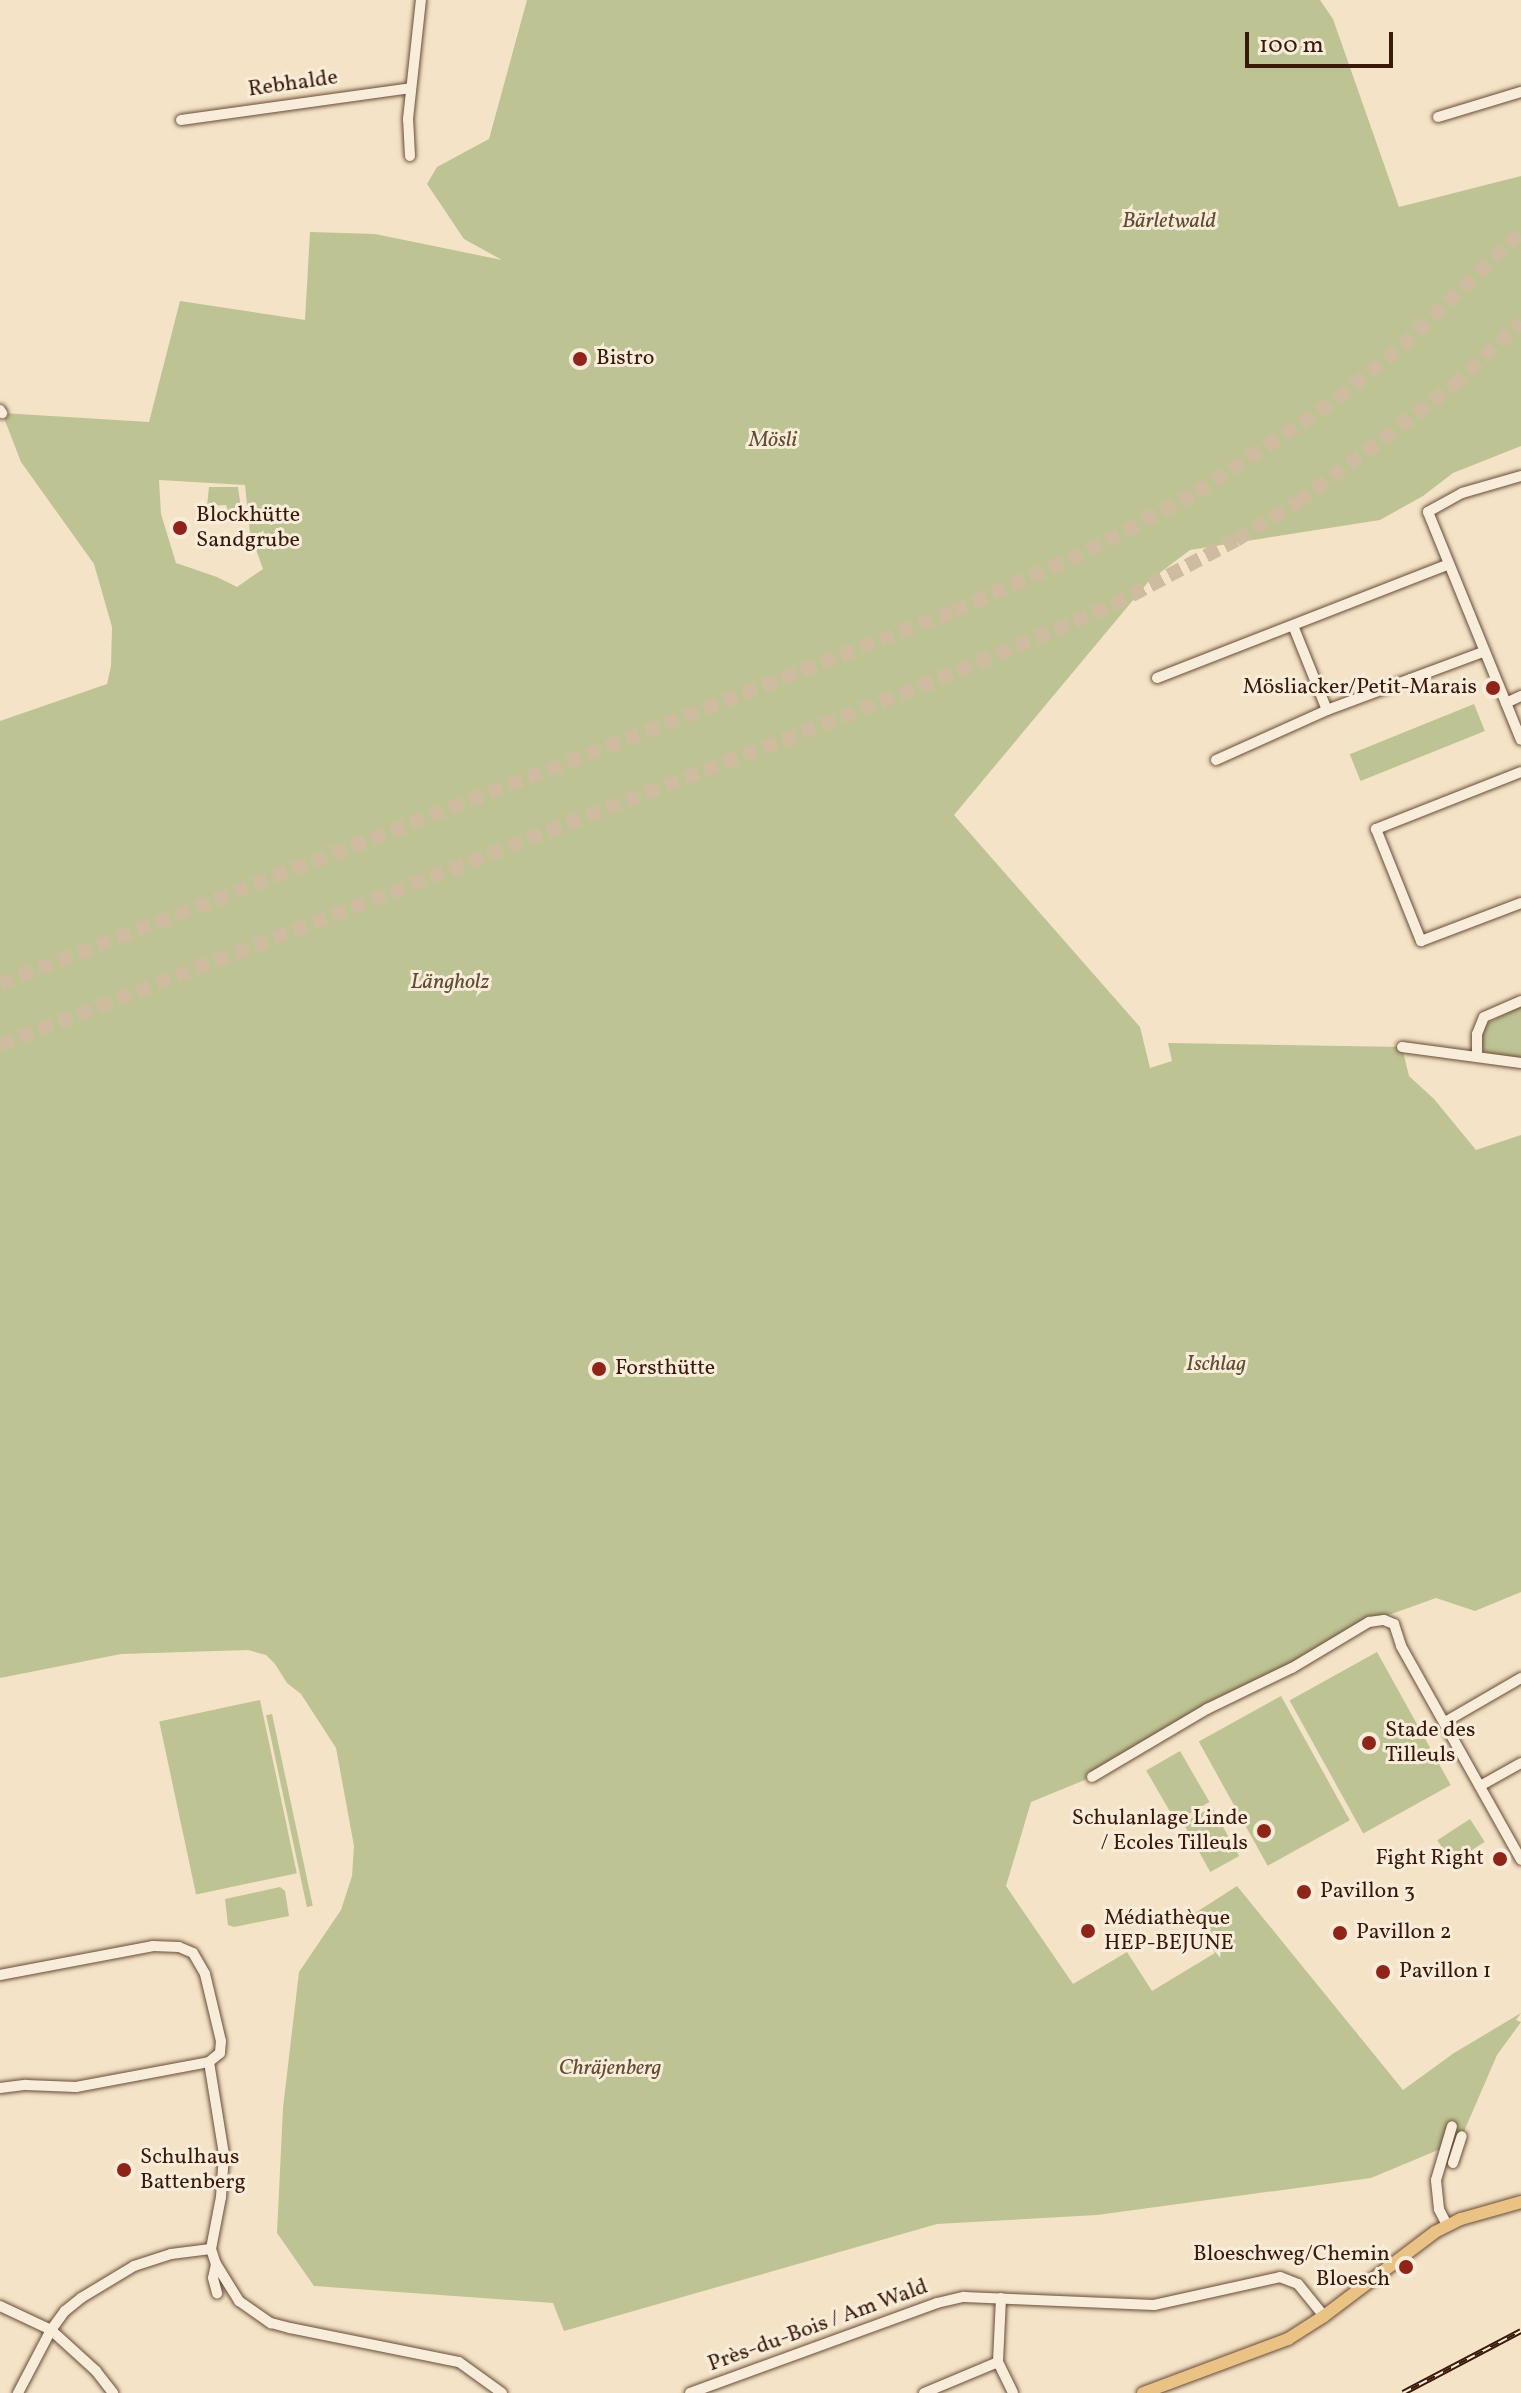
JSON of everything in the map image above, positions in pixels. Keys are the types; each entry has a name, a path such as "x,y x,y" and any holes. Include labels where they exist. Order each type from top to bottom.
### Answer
{"main road":[{"path":"1143,2393 1264,2350 1324,2316 1447,2225 1521,2202"}],"street":[{"path":"410,156 411,88 421,0"},
{"name":"Rebhalde","path":"181,120 411,88"},
{"path":"1438,117 1521,92"},
{"path":"1521,476 1473,488 1428,512 1447,565 1521,740"},
{"path":"1157,678 1294,628 1447,565"},
{"path":"1294,628 1327,710"},
{"path":"1216,760 1327,710 1483,652"},
{"path":"1506,703 1521,696"},
{"path":"1521,772 1376,829 1421,941 1521,903"},
{"path":"1477,1056 1477,1034 1484,1017 1521,1001"},
{"path":"1402,1047 1521,1063"},
{"path":"1092,1777 1207,1709 1292,1668 1369,1622 1384,1620 1394,1624 1401,1646 1521,1860"},
{"path":"1445,1722 1521,1678"},
{"path":"1480,1786 1521,1763"},
{"path":"0,1975 153,1946 179,1947 193,1953 205,1974 221,2041 220,2053 209,2062 76,2087 0,2088"},
{"path":"209,2062 224,2155 221,2197 211,2249 216,2264 239,2301 271,2323 459,2362 502,2393"},
{"path":"1447,2225 1439,2209 1436,2180 1452,2126"},
{"path":"1453,2163 1462,2136"},
{"path":"18,2393 51,2330 65,2311 122,2272 171,2254 211,2249"},
{"path":"216,2264 213,2278 217,2293"},
{"name":"Près-du-Bois / Am Wald","path":"690,2393 937,2303 964,2297 1154,2305 1280,2277 1298,2284 1324,2316"},
{"path":"1001,2298 998,2362 1013,2393"},
{"path":"0,2306 51,2330 96,2371 113,2393"},
{"path":"924,2393 998,2362"}],"green space":[{"path":"527,0 1320,0 1333,19 1399,207 1521,176 1521,446 1453,473 1423,496 1380,520 1190,550 1149,581 954,815 1140,1027 1150,1068 1172,1061 1168,1043 1402,1047 1409,1076 1434,1099 1476,1150 1521,1135 1521,1592 1475,1611 1436,1598 1369,1622 1092,1777 1031,1802 1006,1886 1073,1984 1127,1952 1152,1991 1215,1953 1192,1915 1237,1886 1403,2090 1454,2053 1521,2013 1516,2020 1521,2022 1497,2055 1462,2136 1450,2145 1371,2178 1097,2215 937,2224 564,2331 553,2303 314,2286 277,2233 283,2108 299,1972 341,1910 352,1876 354,1846 336,1748 301,1694 287,1683 275,1664 266,1655 248,1650 121,1654 0,1678 0,721 107,684 111,666 112,627 94,564 21,462 2,413 149,422 180,301 305,320 310,232 375,234 502,260 464,239 427,184 437,167 489,139","holes":["159,480 245,485 250,533 263,569 237,587 176,563 161,514"]},
{"path":"209,487 238,487 243,522 232,524 226,505 207,506"},
{"path":"1474,704 1485,731 1361,781 1350,754"},
{"path":"1521,1005 1521,1060 1488,1055 1481,1046 1485,1025"},
{"name":"Stade des Tilleuls","path":"1377,1652 1451,1785 1363,1833 1290,1700"},
{"path":"1281,1696 1350,1820 1268,1866 1199,1742"},
{"path":"260,1700 297,1873 196,1895 159,1721"},
{"path":"272,1714 313,1906 307,1907 266,1715"},
{"path":"1180,1751 1210,1802 1176,1822 1146,1770"},
{"path":"1212,1807 1239,1856 1210,1872 1183,1823"},
{"path":"1470,1819 1485,1842 1452,1863 1437,1840"},
{"path":"280,1887 285,1891 289,1916 234,1927 228,1925 225,1899"}],"tunnel":[{"path":"0,984 954,611 1088,551 1196,493 1337,399 1402,346 1521,232"},
{"path":"0,1045 939,679 1113,605 1236,540 1298,502 1453,386 1521,322"}],"railway":[{"path":"1403,2393 1521,2331"}],"place":[{"name":"Bistro","path":"580,359"},
{"name":"Blockhütte Sandgrube","path":"180,528"},
{"name":"Mösliacker/Petit-Marais","path":"1493,688"},
{"name":"Forsthütte","path":"599,1369"},
{"name":"Stade des Tilleuls","path":"1369,1743"},
{"name":"Schulanlage Linde / Ecoles Tilleuls","path":"1264,1831"},
{"name":"Fight Right","path":"1500,1859"},
{"name":"Pavillon 3","path":"1304,1892"},
{"name":"Médiathèque HEP-BEJUNE","path":"1088,1931"},
{"name":"Pavillon 2","path":"1340,1933"},
{"name":"Pavillon 1","path":"1383,1972"},
{"name":"Schulhaus Battenberg","path":"124,2170"},
{"name":"Bloeschweg/Chemin Bloesch","path":"1406,2267"}],"park label":[{"name":"Bärletwald","path":"1169,222"},
{"name":"Mösli","path":"773,441"},
{"name":"Längholz","path":"450,983"},
{"name":"Ischlag","path":"1216,1365"},
{"name":"Chräjenberg","path":"610,2069"}]}
